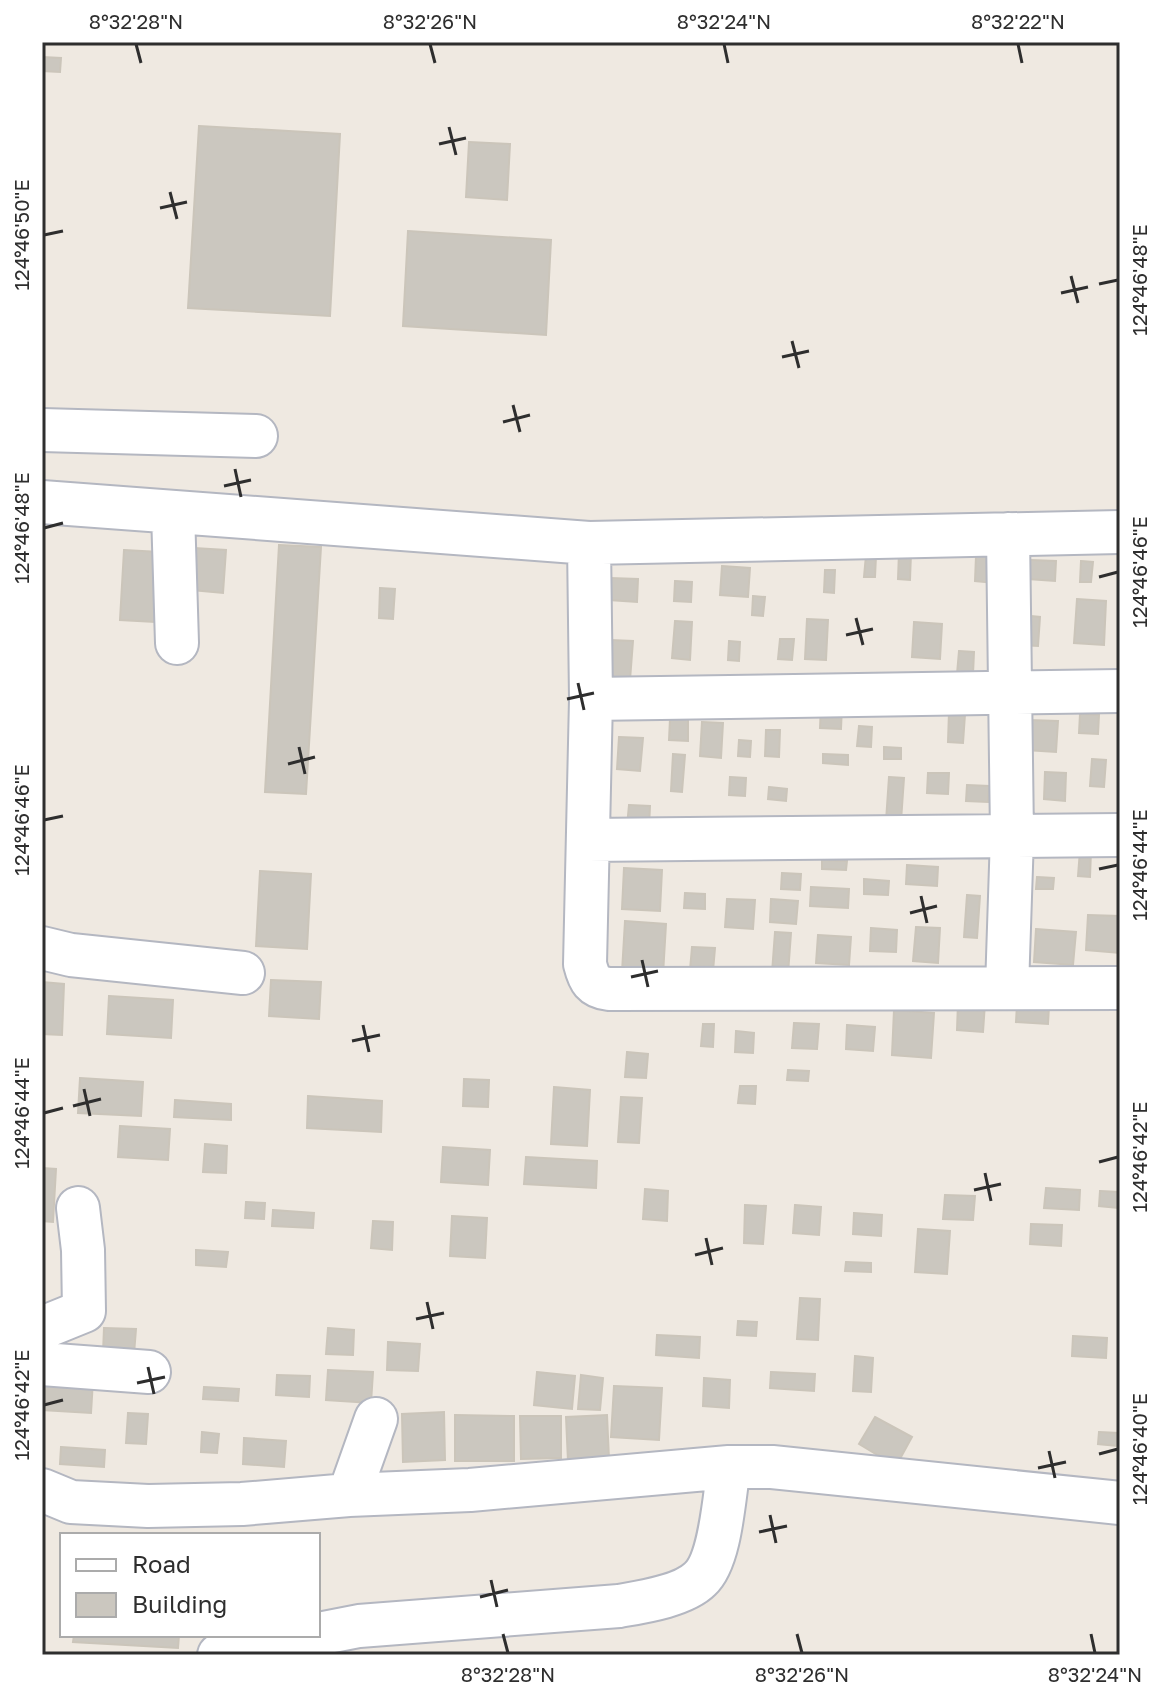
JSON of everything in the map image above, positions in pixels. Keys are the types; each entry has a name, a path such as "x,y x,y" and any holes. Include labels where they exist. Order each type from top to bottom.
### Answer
{"street":[{"path":"42,430 256,436"},
{"path":"42,502 589,543 1120,532"},
{"path":"173,512 177,643"},
{"path":"1007,988 1012,836 1008,534"},
{"path":"589,543 591,699 585,964 591,982 598,987 1120,988"},
{"path":"591,699 1120,691"},
{"path":"588,840 1120,835"},
{"path":"42,948 71,955 243,973"},
{"path":"42,1328 84,1311 83,1250 78,1208"},
{"path":"42,1364 149,1372"},
{"path":"349,1495 376,1419"},
{"path":"320,1634 359,1626 619,1606 652,1601 692,1586 702,1578 713,1557 729,1467"},
{"path":"42,1490 71,1502 148,1506 242,1504 349,1495 470,1490 729,1467 772,1467 1120,1503"},
{"path":"219,1655 306,1637"}],"building":[{"path":"42,57 61,58 60,72 42,71"},
{"path":"199,126 340,134 330,316 188,308"},
{"path":"469,142 510,144 507,200 466,197"},
{"path":"408,231 551,240 546,335 403,326"},
{"path":"279,545 321,547 306,794 265,792"},
{"path":"194,548 226,550 223,593 192,590"},
{"path":"124,550 159,552 155,622 120,620"},
{"path":"899,552 911,553 910,580 898,579"},
{"path":"866,555 876,556 875,577 864,577"},
{"path":"976,556 997,557 995,583 975,581"},
{"path":"1030,560 1056,561 1055,581 1028,579"},
{"path":"1081,561 1093,562 1091,582 1080,582"},
{"path":"722,566 750,568 748,597 720,595"},
{"path":"825,570 835,570 834,593 824,592"},
{"path":"610,578 638,579 637,602 609,600"},
{"path":"675,581 692,582 691,602 674,601"},
{"path":"380,588 395,589 393,619 379,618"},
{"path":"753,596 765,597 763,616 752,615"},
{"path":"1077,599 1106,601 1104,645 1074,643"},
{"path":"1021,615 1040,617 1038,646 1020,645"},
{"path":"807,619 828,620 826,660 805,659"},
{"path":"675,621 692,622 690,660 672,658"},
{"path":"914,622 942,624 940,659 912,657"},
{"path":"780,639 794,639 792,660 778,659"},
{"path":"610,640 633,641 630,680 608,679"},
{"path":"729,641 740,642 739,661 728,660"},
{"path":"959,651 974,652 973,674 957,674"},
{"path":"821,705 842,706 841,729 820,728"},
{"path":"949,712 965,714 963,743 948,742"},
{"path":"1080,714 1099,715 1098,734 1079,733"},
{"path":"670,719 688,719 688,741 669,740"},
{"path":"1028,720 1058,721 1056,752 1026,750"},
{"path":"702,722 723,723 721,758 700,756"},
{"path":"859,726 872,727 871,747 857,746"},
{"path":"766,730 780,730 779,757 765,756"},
{"path":"619,737 643,738 640,771 617,769"},
{"path":"739,740 751,741 750,757 738,756"},
{"path":"884,747 901,748 901,759 884,759"},
{"path":"673,754 685,755 682,792 671,791"},
{"path":"823,754 848,755 848,765 823,763"},
{"path":"1092,759 1106,760 1104,787 1090,786"},
{"path":"1045,772 1066,773 1065,801 1044,799"},
{"path":"928,773 949,773 948,794 927,793"},
{"path":"730,777 746,778 745,796 729,795"},
{"path":"889,777 904,778 901,821 886,821"},
{"path":"967,785 989,786 988,802 966,801"},
{"path":"769,787 787,789 786,801 768,799"},
{"path":"629,805 650,806 649,827 627,826"},
{"path":"1080,850 1091,851 1090,877 1078,876"},
{"path":"822,860 847,861 846,870 822,869"},
{"path":"907,865 938,867 937,886 906,884"},
{"path":"624,868 662,870 660,911 622,909"},
{"path":"260,871 311,874 307,949 256,946"},
{"path":"782,873 801,874 800,890 781,889"},
{"path":"1037,877 1054,878 1053,889 1036,889"},
{"path":"864,879 889,881 888,895 864,894"},
{"path":"811,887 849,889 848,908 810,906"},
{"path":"685,893 705,894 705,909 684,908"},
{"path":"967,895 980,896 977,938 964,937"},
{"path":"727,899 755,900 753,929 725,927"},
{"path":"771,899 798,901 796,924 770,922"},
{"path":"1088,915 1120,916 1120,953 1086,950"},
{"path":"625,921 666,924 663,975 622,972"},
{"path":"916,927 940,928 938,963 913,961"},
{"path":"871,928 897,930 896,952 870,951"},
{"path":"1036,929 1076,932 1073,965 1034,962"},
{"path":"775,932 791,933 788,974 772,973"},
{"path":"818,935 851,937 849,965 816,963"},
{"path":"692,947 715,948 713,971 690,970"},
{"path":"271,980 321,982 319,1019 269,1016"},
{"path":"42,982 64,984 62,1035 42,1034"},
{"path":"109,996 173,1000 171,1038 107,1034"},
{"path":"958,1002 985,1003 983,1032 957,1030"},
{"path":"1017,1004 1049,1006 1048,1024 1016,1022"},
{"path":"894,1010 934,1013 931,1058 892,1055"},
{"path":"794,1023 819,1024 817,1049 792,1048"},
{"path":"703,1024 714,1024 713,1047 701,1046"},
{"path":"847,1025 875,1027 873,1051 846,1049"},
{"path":"736,1031 754,1033 753,1053 735,1052"},
{"path":"627,1052 648,1054 646,1078 625,1077"},
{"path":"788,1070 809,1071 808,1081 787,1080"},
{"path":"80,1078 143,1082 141,1116 78,1113"},
{"path":"464,1079 489,1080 488,1107 463,1106"},
{"path":"740,1086 756,1086 755,1104 738,1103"},
{"path":"554,1087 590,1090 587,1146 551,1144"},
{"path":"308,1096 382,1101 381,1132 307,1128"},
{"path":"621,1097 642,1098 639,1143 618,1142"},
{"path":"175,1100 231,1104 231,1120 174,1117"},
{"path":"120,1126 170,1129 168,1160 118,1157"},
{"path":"205,1144 227,1146 226,1173 203,1172"},
{"path":"443,1147 490,1150 488,1185 441,1182"},
{"path":"526,1157 597,1161 596,1188 524,1184"},
{"path":"42,1168 56,1169 53,1222 42,1221"},
{"path":"1046,1188 1080,1190 1079,1210 1044,1208"},
{"path":"645,1189 668,1191 667,1221 643,1219"},
{"path":"1100,1191 1119,1192 1118,1208 1099,1206"},
{"path":"945,1195 975,1196 973,1220 943,1219"},
{"path":"246,1202 265,1203 264,1219 245,1218"},
{"path":"745,1205 766,1206 763,1244 744,1243"},
{"path":"795,1205 821,1207 819,1235 793,1233"},
{"path":"273,1210 314,1213 313,1228 272,1226"},
{"path":"854,1213 882,1215 881,1236 853,1234"},
{"path":"452,1216 487,1218 485,1258 450,1256"},
{"path":"373,1221 393,1222 392,1250 371,1248"},
{"path":"1031,1224 1062,1225 1061,1246 1030,1244"},
{"path":"918,1229 950,1231 947,1274 915,1272"},
{"path":"196,1250 228,1252 226,1267 196,1265"},
{"path":"846,1262 871,1263 871,1272 845,1271"},
{"path":"800,1298 820,1299 818,1340 797,1339"},
{"path":"738,1321 757,1322 756,1336 737,1335"},
{"path":"104,1328 136,1329 134,1354 103,1353"},
{"path":"328,1328 354,1330 353,1355 326,1354"},
{"path":"657,1335 700,1337 699,1358 656,1355"},
{"path":"1073,1336 1107,1338 1106,1358 1072,1356"},
{"path":"388,1342 420,1344 418,1371 387,1370"},
{"path":"855,1356 873,1358 871,1392 853,1391"},
{"path":"328,1370 373,1372 371,1403 326,1400"},
{"path":"537,1372 575,1376 572,1409 534,1405"},
{"path":"771,1372 815,1374 814,1391 770,1388"},
{"path":"277,1375 310,1376 309,1397 276,1395"},
{"path":"581,1375 603,1378 600,1410 578,1409"},
{"path":"42,1377 93,1380 91,1413 42,1410"},
{"path":"704,1378 730,1380 729,1408 703,1406"},
{"path":"614,1386 662,1388 659,1440 611,1437"},
{"path":"204,1387 239,1389 238,1401 203,1399"},
{"path":"444,1412 445,1460 403,1462 402,1414"},
{"path":"128,1413 148,1414 146,1444 126,1443"},
{"path":"455,1415 514,1416 514,1461 455,1461"},
{"path":"607,1415 609,1459 568,1461 566,1417"},
{"path":"520,1416 561,1416 561,1458 521,1459"},
{"path":"875,1417 912,1437 896,1466 859,1444"},
{"path":"202,1432 219,1434 217,1453 201,1452"},
{"path":"1099,1432 1118,1433 1117,1446 1098,1444"},
{"path":"244,1438 286,1441 284,1467 243,1464"},
{"path":"61,1447 105,1450 104,1467 60,1464"},
{"path":"74,1637 179,1637 178,1648 73,1642"}]}
